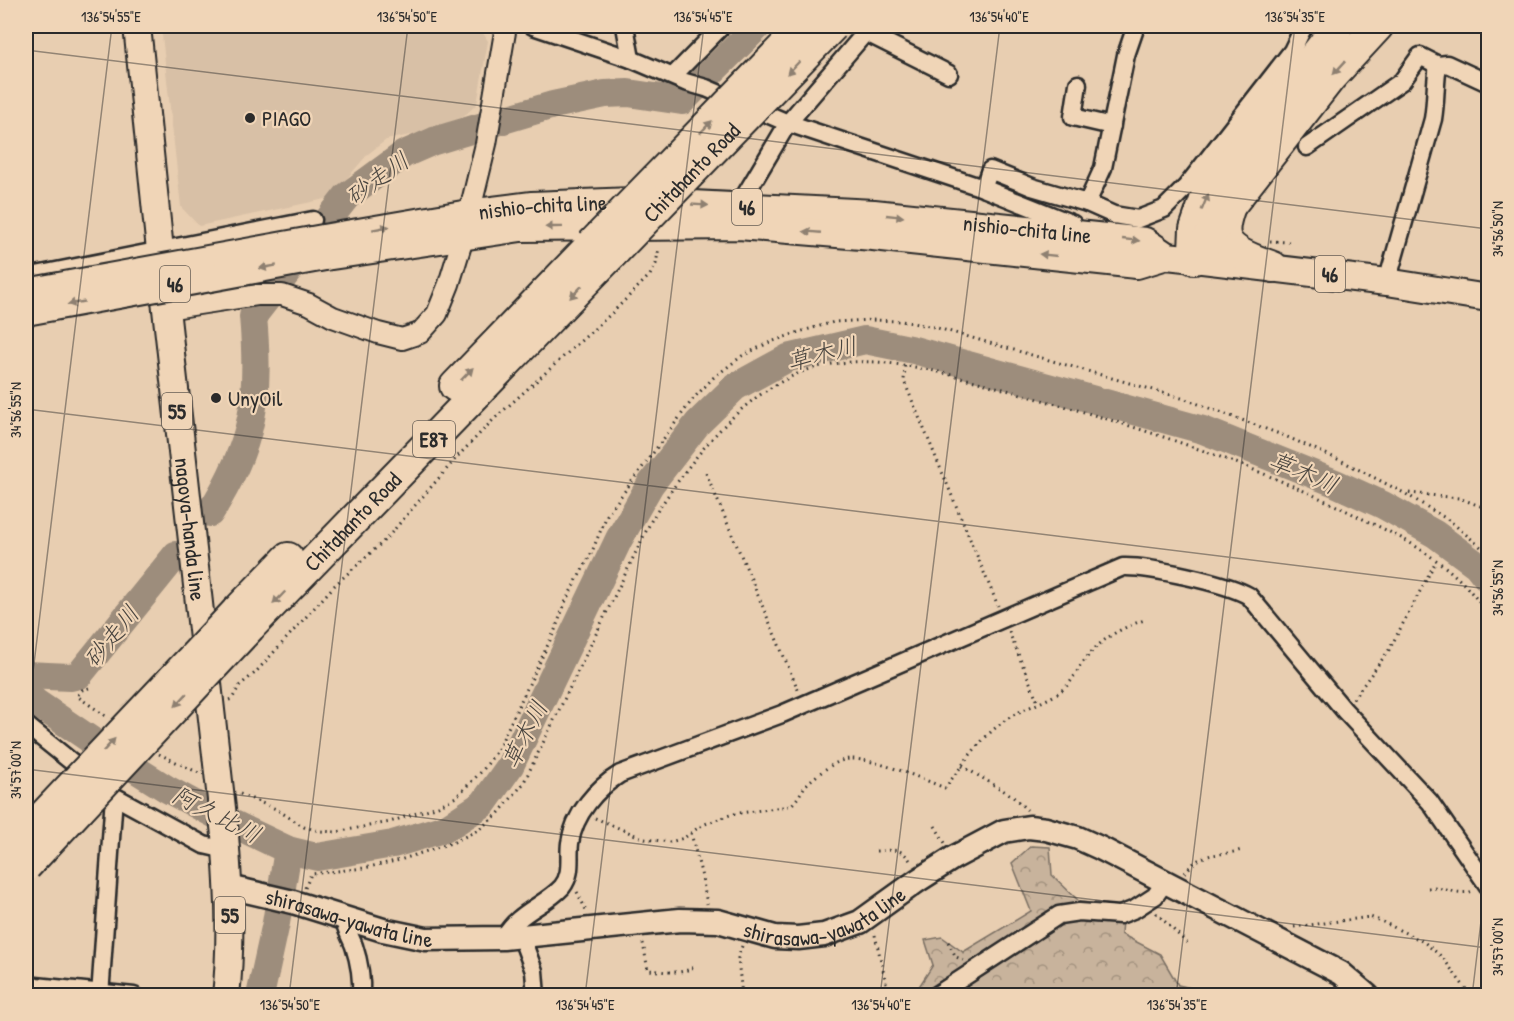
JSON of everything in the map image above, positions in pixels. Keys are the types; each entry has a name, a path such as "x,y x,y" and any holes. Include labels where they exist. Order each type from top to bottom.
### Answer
{"highway":[{"name":"Chitahanto Road","path":"26,834 243,620 604,247 804,26"},
{"name":"Chitahanto Road","path":"604,247 834,26"},
{"path":"1180,258 1195,229 1208,194 1265,117 1338,26"},
{"path":"1180,258 1230,206 1331,77 1378,26"},
{"path":"1230,206 1225,223 1225,237 1231,246 1244,256 1273,267"},
{"name":"Chitahanto Road","path":"26,866 243,620"}],"main road":[{"name":"nagoya-handa line","path":"137,26 166,309 226,842 230,887 231,955 226,996"},
{"name":"nishio-chita line","path":"466,224 532,205 632,201 874,213 1145,241 1180,258"},
{"name":"nishio-chita line","path":"26,292 321,238 466,224 521,228 739,226 1137,265 1180,258 1488,293"},
{"name":"nishio-chita line","path":"26,312 321,238"},
{"name":"shirasawa-yawata line","path":"230,887 269,895 383,930 426,939 512,937 639,924 706,920 718,921 775,937 798,938 843,930 870,915 953,858 1004,831 1029,827 1078,838 1341,973 1368,996"}],"street":[{"path":"166,309 257,295 282,295 378,333 402,339 420,333 437,314 450,284 486,144 506,26"},
{"path":"533,26 706,87 788,123 983,188 1072,224"},
{"path":"626,26 631,59"},
{"path":"679,79 722,26"},
{"path":"1087,203 1103,168 1126,55 1136,26"},
{"path":"983,188 990,170 1032,187 1087,203 1113,215 1138,219 1164,209 1186,187 1292,51 1304,26"},
{"path":"738,207 788,123 868,29 949,74"},
{"path":"1307,147 1402,81 1420,56 1438,65 1447,64 1488,83"},
{"path":"1387,282 1433,119 1438,65"},
{"path":"1078,84 1073,117 1112,126"},
{"path":"26,277 160,250 321,238"},
{"path":"536,996 534,971 512,937 517,920 562,886 570,866 570,841 579,816 600,788 620,774 782,714 1123,567 1139,566 1225,586 1249,596 1344,710 1430,802 1488,885"},
{"path":"26,725 114,796 204,845 226,842"},
{"path":"100,994 114,796"},
{"path":"935,996 1059,915 1079,912 1120,915 1136,909 1170,885"},
{"path":"344,918 345,928 354,947 362,984 361,996"},
{"path":"26,986 134,996"}],"path":[{"path":"211,708 232,699 240,685 255,673 334,585 386,538 494,419 612,313 650,275 656,264 660,226"},
{"path":"157,753 220,790 276,809 304,827 320,831 358,829 390,822 438,806 456,797 482,771 497,751 555,630 567,598 591,554 606,515 693,399 713,378 742,356 779,339 834,322 902,321 934,327 1185,399 1284,436 1342,461 1406,494 1450,521 1488,553"},
{"path":"297,903 311,874 400,860 454,842 478,830 498,814 528,774 652,519 684,472 738,411 762,392 811,369 861,362 924,368 1164,436 1319,497 1395,535 1436,561 1473,592 1488,615"},
{"path":"905,366 904,381 1038,702"},
{"path":"706,472 804,703"},
{"path":"1406,494 1460,498 1488,509"},
{"path":"1344,710 1389,650 1436,561"},
{"path":"582,812 645,839 670,842 684,838 702,825 733,814 790,806 796,802 808,782 838,762 850,759 884,765 945,788 988,733 1011,717 1051,697 1069,684 1080,670 1082,663 1108,636 1147,619"},
{"path":"89,688 82,690 77,696 113,721"},
{"path":"962,766 1011,795 1026,807 1029,827"},
{"path":"691,833 702,877 707,909 706,920"},
{"path":"1170,885 1199,858 1244,849"},
{"path":"876,851 900,851 907,855 917,881"},
{"path":"570,866 574,867 576,872 580,902 592,919 594,928"},
{"path":"1428,888 1436,887 1465,894 1488,885"},
{"path":"1148,901 1157,915 1187,943"},
{"path":"870,915 889,996"},
{"path":"1274,937 1282,929 1370,917 1424,942 1443,958 1472,996"},
{"path":"639,924 648,970 681,972 689,971 694,966"},
{"path":"742,996 738,958 747,930"}],"shaded area":[{"name":"PIAGO","path":"161,26 479,26 488,41 477,104 463,117 420,133 386,140 368,154 330,198 199,226 181,207"}],"green space":[{"path":"1031,846 1050,847 1052,875 1080,902 1123,906 1121,934 1160,954 1178,985 1209,992 1211,995 965,995 945,981 925,995 913,996 933,965 925,940 942,937 963,952 1031,911 1012,863"}],"waterway":[{"name":"砂走川","path":"210,513 237,464 251,418 256,371 253,316 347,196 404,154 434,141 553,105 605,94 628,93 682,101 758,26"},
{"name":"草木川","path":"26,693 35,702 167,789 288,850 317,857 393,844 446,828 483,804 510,766 619,539 650,485 698,423 735,387 788,358 865,340 914,350 1203,430 1335,483 1383,505 1435,534 1477,565 1488,579"},
{"name":"砂走川","path":"26,675 70,677 79,675 176,555"},
{"name":"阿久比川","path":"260,996 276,923 288,850"}],"place":[{"name":"PIAGO","path":"250,118"},
{"name":"UnyOil","path":"216,398"}]}
